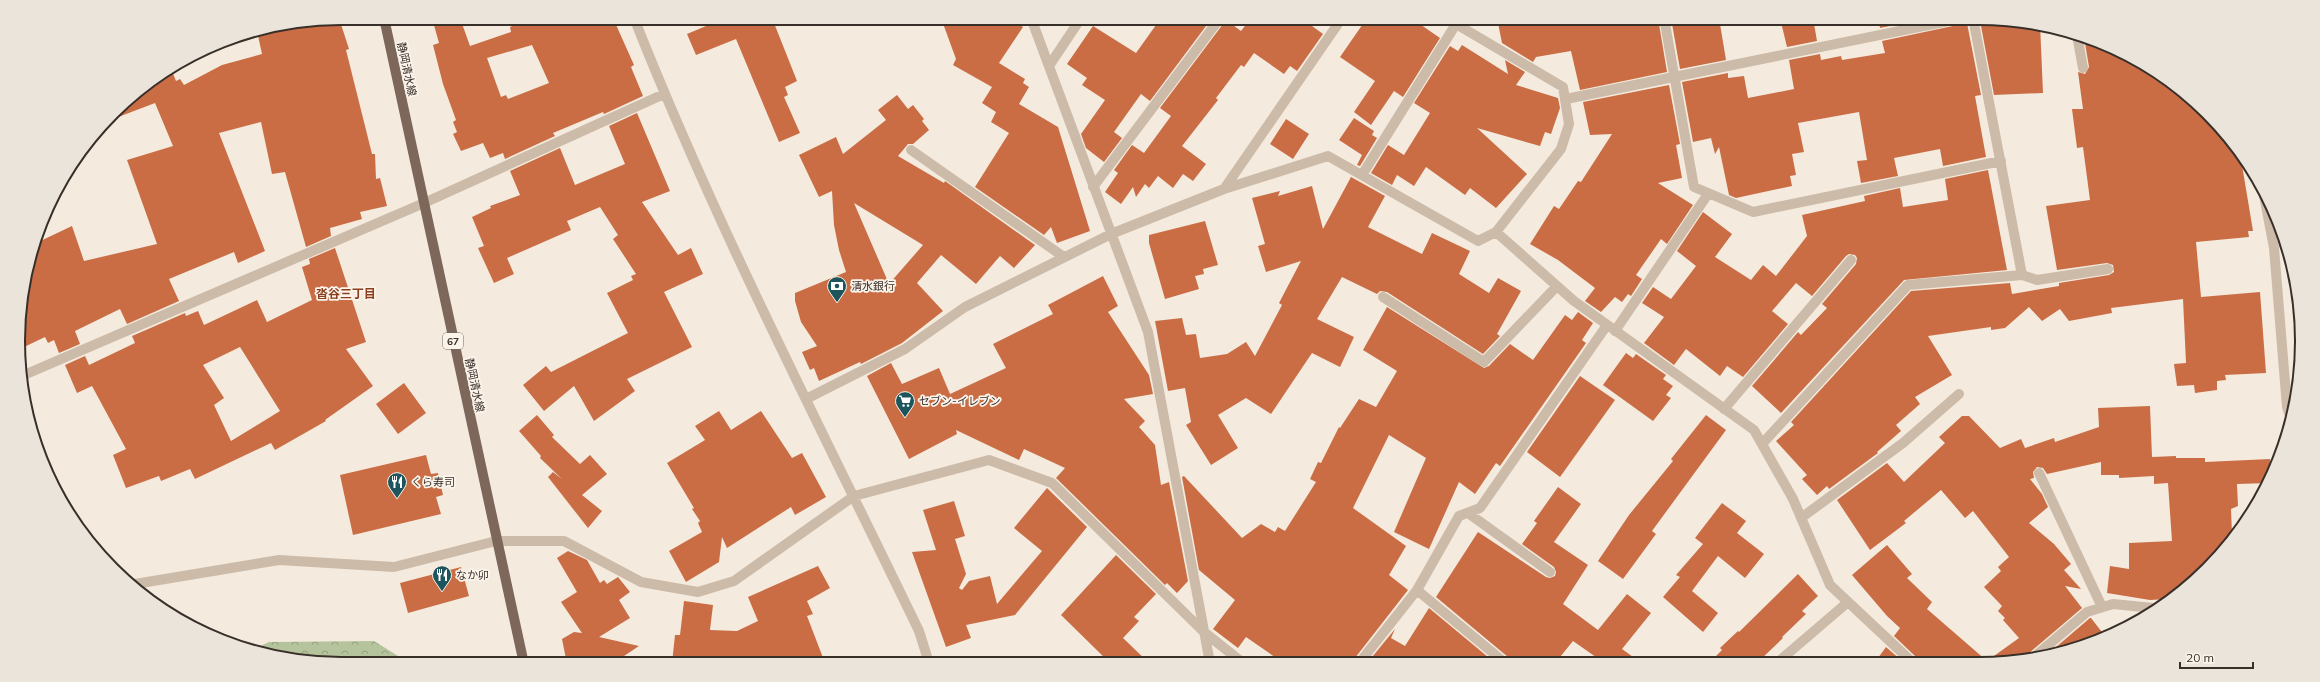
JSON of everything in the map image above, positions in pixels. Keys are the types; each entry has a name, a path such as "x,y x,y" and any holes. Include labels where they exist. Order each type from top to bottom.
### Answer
{"main road":[{"name":"静岡清水線","path":"386,25 496,541 522,657"}],"street":[{"path":"637,25 664,94 727,238 919,631 927,657"},
{"path":"1034,25 1092,187 1148,332 1209,657"},
{"path":"1049,66 1076,25"},
{"path":"1092,187 1215,25"},
{"path":"1224,189 1337,25"},
{"path":"1362,176 1453,25"},
{"path":"806,399 905,350 965,307 1111,234 1224,189 1328,156 1478,240 1496,232 1561,149 1569,124 1566,99 1564,87 1462,25"},
{"path":"1665,25 1694,187 1752,212 2001,161"},
{"path":"1566,99 1929,25"},
{"path":"1974,25 2022,275"},
{"path":"2078,41 2083,68"},
{"path":"27,374 424,203 664,94"},
{"path":"911,150 1064,257"},
{"path":"1364,657 1417,590 1459,516 1480,508 1708,194"},
{"path":"2267,212 2274,248 2290,397"},
{"path":"1496,232 1557,286 1611,328 1754,430 1793,499 1830,585 1907,657"},
{"path":"1724,409 1851,260"},
{"path":"1762,444 1908,285 2022,275 2037,280 2108,269"},
{"path":"1383,297 1484,362 1557,286"},
{"path":"1801,518 1903,443 1959,394"},
{"path":"138,583 279,560 394,567 496,541 564,541 641,582 698,592 734,581 854,496 989,460 1052,483 1204,632 1236,657"},
{"path":"2039,473 2102,607"},
{"path":"1468,513 1550,572"},
{"path":"1417,590 1498,657"},
{"path":"1784,657 1848,602"},
{"path":"2041,651 2087,612 2112,604 2149,608"}],"green space":[{"path":"374,641 400,657 320,656 279,651 260,646 269,642"}],"building":[{"path":"341,25 349,49 346,50 372,154 375,154 376,179 380,178 387,206 360,212 362,219 330,228 331,236 306,247 285,172 272,174 261,122 219,133 265,251 238,263 234,252 169,279 179,301 127,324 120,309 75,331 80,344 59,353 54,340 48,343 45,337 25,346 26,320 31,279 42,240 72,226 84,261 157,244 127,160 173,146 155,103 119,117 149,90 173,73 176,81 180,79 184,85 222,65 262,54 258,36 300,28"},
{"path":"434,25 462,25 470,46 511,32 510,27 515,25 616,25 634,65 631,67 643,96 604,114 603,112 553,133 555,136 505,159 503,153 490,158 483,143 461,151 453,134 457,132 453,122 456,120 443,84 433,45 439,43","holes":["532,45 549,83 508,99 506,95 501,97 487,58"]},
{"path":"708,25 775,25 797,81 785,87 788,95 784,97 800,133 779,142 736,39 696,55 687,34"},
{"path":"944,25 1020,25 1023,27 999,63 1025,79 1023,83 1029,87 1019,104 1058,127 1090,231 1057,243 1051,227 1044,235 975,187 1009,133 991,122 996,112 982,103 992,87 953,65 956,59"},
{"path":"1156,25 1207,25 1150,101 1141,94 1114,132 1122,138 1104,162 1086,148 1081,134 1105,100 1082,85 1087,78 1067,64 1093,26 1136,53"},
{"path":"1222,25 1233,25 1241,31 1246,25 1311,25 1323,34 1297,71 1290,66 1284,74 1254,53 1244,67 1241,65 1216,98 1218,100 1182,146 1206,164 1193,181 1183,174 1173,188 1158,176 1149,188 1145,184 1136,197 1133,187 1121,204 1105,192 1118,173 1114,170 1132,145 1144,153 1171,116 1160,108"},
{"path":"1362,25 1421,25 1440,38 1403,97 1394,91 1371,125 1354,112 1375,81 1340,57"},
{"path":"1498,25 1659,25 1667,72 1580,90 1571,51 1536,57 1533,62 1502,43"},
{"path":"1672,25 1720,25 1726,60 1680,69"},
{"path":"1782,25 1814,25 1817,41 1787,47"},
{"path":"1879,25 1895,25 1880,28"},
{"path":"1958,25 1967,25 1981,95 1975,96 1986,157 1943,166 1940,149 1894,158 1898,176 1861,183 1857,161 1867,160 1859,112 1798,123 1804,152 1792,154 1796,175 1790,176 1792,186 1736,198 1729,195 1719,147 1715,154 1711,138 1693,142 1682,82 1728,73 1728,78 1744,76 1748,98 1794,89 1789,60 1820,54 1821,60 1841,56 1842,60 1885,53 1882,41"},
{"path":"1981,26 2000,26 2040,31 2043,93 1994,95"},
{"path":"2085,44 2119,58 2155,78 2187,103 2217,133 2242,165 2253,231 2248,231 2249,237 2196,242 2201,297 2260,292 2266,373 2225,375 2226,380 2217,381 2217,390 2195,393 2194,385 2177,386 2174,364 2186,363 2183,299 2111,308 2112,313 2069,321 2060,309 2042,321 2029,307 2005,328 1991,330 1991,327 1928,336 1952,375 1915,397 1920,404 1896,425 1901,431 1877,452 1878,453 1829,489 1827,486 1817,495 1802,479 1807,475 1776,441 1794,425 1791,422 1911,291 2010,283 2012,294 2059,286 2059,283 2109,275 2114,272 2113,265 2107,263 2057,270 2046,206 2090,200 2083,147 2077,148 2072,109 2083,109 2078,72 2085,74 2089,67"},
{"path":"1462,45 1508,74 1505,60 1525,72 1516,85 1558,98 1560,108 1551,134 1545,132 1540,146 1477,128 1527,174 1496,208 1470,188 1465,195 1426,167 1414,186 1397,175 1392,185 1371,173 1388,145 1404,155 1430,113 1414,103 1450,46 1458,51"},
{"path":"1669,85 1680,144 1676,145 1682,178 1658,183 1693,205 1667,244 1661,239 1636,275 1642,279 1631,296 1628,294 1622,302 1615,297 1601,312 1585,301 1595,288 1558,260 1530,244 1554,206 1559,209 1578,181 1581,182 1612,134 1590,135 1583,102"},
{"path":"897,95 908,109 913,105 924,119 922,121 929,130 913,144 908,144 898,156 944,183 945,181 1035,245 1014,268 1000,256 976,284 941,255 917,283 943,311 902,343 861,364 860,362 819,381 814,368 810,370 802,352 817,346 801,322 795,301 795,293 846,272 839,250 834,225 832,191 819,197 799,155 836,137 843,154 886,120 878,110","holes":["854,203 923,245 889,284"]},
{"path":"637,113 670,191 642,202 678,255 691,248 703,274 664,292 692,347 627,379 635,391 594,421 574,386 544,411 523,385 546,366 551,372 628,333 607,293 633,280 631,276 636,274 613,239 618,235 600,207 567,221 571,230 507,258 514,274 494,283 478,248 484,246 472,217 491,208 490,206 520,195 510,171 560,148 575,185 625,164 609,126"},
{"path":"1354,118 1374,131 1372,135 1377,138 1360,166 1357,165 1362,155 1339,140"},
{"path":"1286,119 1309,134 1293,159 1270,144"},
{"path":"1988,170 2007,270 1904,280 1781,413 1752,386 1798,332 1801,335 1827,308 1822,304 1856,264 1857,258 1855,255 1849,254 1846,256 1812,296 1796,283 1772,311 1788,324 1743,377 1727,366 1720,376 1686,349 1674,365 1644,343 1664,317 1642,303 1653,287 1671,299 1696,266 1677,251 1703,212 1732,234 1715,257 1751,280 1763,265 1776,276 1807,236 1802,215 1865,201 1864,196 1900,188 1903,207 1948,200 1945,179"},
{"path":"1351,177 1385,196 1368,227 1422,254 1432,233 1470,251 1459,274 1489,293 1498,278 1521,291 1497,334 1500,336 1483,354 1387,292 1380,291 1377,294 1342,277 1317,319 1354,337 1340,367 1312,353 1271,414 1246,398 1218,415 1238,448 1211,465 1186,425 1191,422 1185,388 1168,391 1155,321 1182,318 1186,335 1196,334 1200,358 1227,354 1246,342 1255,356 1282,305 1279,303 1301,261 1266,272 1258,246 1265,244 1252,198 1280,191 1278,196 1312,186 1323,229"},
{"path":"1205,221 1218,265 1203,269 1204,274 1195,276 1199,289 1165,299 1149,243 1149,235"},
{"path":"335,248 366,342 346,349 373,386 325,420 326,421 275,450 271,443 195,479 190,469 161,481 159,476 126,488 113,455 126,449 92,386 77,393 65,365 85,356 89,365 135,343 132,336 185,313 186,316 198,311 204,325 257,300 267,322 312,300 302,267 310,264 309,259","holes":["240,347 280,411 231,441 214,405 224,398 203,365"]},
{"path":"1103,276 1118,306 1108,312 1149,375 1153,394 1124,399 1145,421 1139,427 1155,445 1161,485 1169,482 1188,581 1177,593 1167,583 1165,585 1056,478 1065,468 1024,449 1019,460 956,430 957,434 909,459 867,376 891,363 902,384 939,368 950,394 1006,368 993,344 1053,314 1048,305"},
{"path":"1387,307 1484,368 1489,366 1510,344 1533,360 1565,315 1572,320 1578,312 1593,323 1582,340 1586,343 1500,466 1496,463 1475,494 1459,482 1429,549 1394,532 1426,458 1389,435 1353,508 1406,546 1389,575 1408,590 1356,657 1275,657 1246,637 1238,648 1213,629 1235,600 1199,570 1182,477 1184,476 1242,538 1261,524 1275,532 1278,527 1285,531 1316,482 1310,479 1318,462 1321,463 1339,427 1340,428 1359,399 1376,407 1397,371 1363,350"},
{"path":"1626,353 1633,358 1636,354 1666,375 1663,379 1673,386 1666,395 1671,398 1653,421 1603,385"},
{"path":"1580,376 1615,400 1560,477 1527,452"},
{"path":"404,383 426,413 398,434 376,404"},
{"path":"2150,406 2152,457 2176,456 2176,458 2205,458 2205,462 2270,459 2270,465 2261,483 2237,484 2238,506 2231,509 2232,531 2217,549 2187,579 2171,592 2161,599 2150,600 2107,593 2110,566 2129,569 2129,543 2172,541 2168,483 2154,484 2154,476 2119,478 2119,475 2101,475 2101,462 2047,474 2043,468 2037,467 2033,472 2034,478 2030,479 2042,494 2048,507 2029,523 2054,544 2071,564 2064,570 2081,589 2065,586 2082,608 2029,653 1994,656 2019,638 2003,620 2005,618 1998,611 2002,606 1984,587 2001,571 1998,567 2009,557 1973,511 1965,518 1941,490 1904,521 1906,523 1870,550 1837,500 1887,463 1904,482 1945,443 1939,437 1962,416 1969,416 2000,448 2021,439 2025,448 2054,438 2055,442 2099,427 2098,408"},
{"path":"719,411 731,430 761,411 792,458 802,453 826,497 795,515 791,507 727,548 722,537 719,562 686,582 669,551 702,532 698,523 700,521 692,509 694,508 667,463 705,440 695,426"},
{"path":"537,415 554,435 552,437 580,464 590,455 607,474 582,495 602,511 588,528 548,477 553,472 562,479 540,458 541,456 519,431"},
{"path":"1706,415 1726,430 1652,531 1656,534 1623,579 1598,561 1629,515 1673,461 1671,459"},
{"path":"426,455 431,474 438,473 443,495 436,497 441,514 353,535 340,475"},
{"path":"1558,487 1581,504 1554,542 1588,565 1563,604 1598,630 1627,594 1651,613 1622,649 1633,657 1596,657 1573,641 1560,657 1508,657 1436,597 1478,532 1546,577 1550,578 1555,576 1556,572 1554,567 1522,544 1537,523 1534,521"},
{"path":"1047,488 1087,527 1015,615 966,625 971,638 946,647 912,552 936,550 923,510 954,501 965,536 955,539 966,574 959,588 962,590 969,581 990,576 997,604 1042,551 1014,528"},
{"path":"1722,503 1746,521 1737,533 1764,554 1745,578 1718,556 1692,591 1718,613 1703,632 1663,597 1680,577 1676,575 1703,544 1695,538"},
{"path":"1887,545 1912,574 1907,578 1932,602 1927,609 1982,657 1915,657 1894,636 1900,628 1887,616 1852,575"},
{"path":"568,551 587,560 600,583 604,580 607,584 618,577 630,592 619,600 630,618 599,637 639,646 622,657 566,657 562,639 574,632 582,633 561,602 577,592 557,558"},
{"path":"1116,555 1156,594 1134,617 1139,621 1123,638 1143,657 1104,657 1061,615"},
{"path":"818,566 830,588 807,601 813,614 807,616 823,657 673,657 675,635 680,635 684,601 713,605 710,630 737,631 758,621 748,597"},
{"path":"461,567 469,596 408,613 400,583"},
{"path":"1798,574 1818,596 1802,611 1806,614 1763,657 1715,657 1722,650 1720,648 1738,631 1739,632"},
{"path":"1429,608 1488,657 1372,657 1395,629 1391,638 1405,646"},
{"path":"2090,618 2102,632 2056,647"},
{"path":"1886,647 1897,657 1879,657"}],"place":[{"name":"清水銀行","path":"837,303"},
{"name":"セブン-イレブン","path":"905,418"},
{"name":"くら寿司","path":"397,499"},
{"name":"なか卯","path":"442,592"}],"district":[{"name":"沓谷三丁目","path":"346,293"}]}
